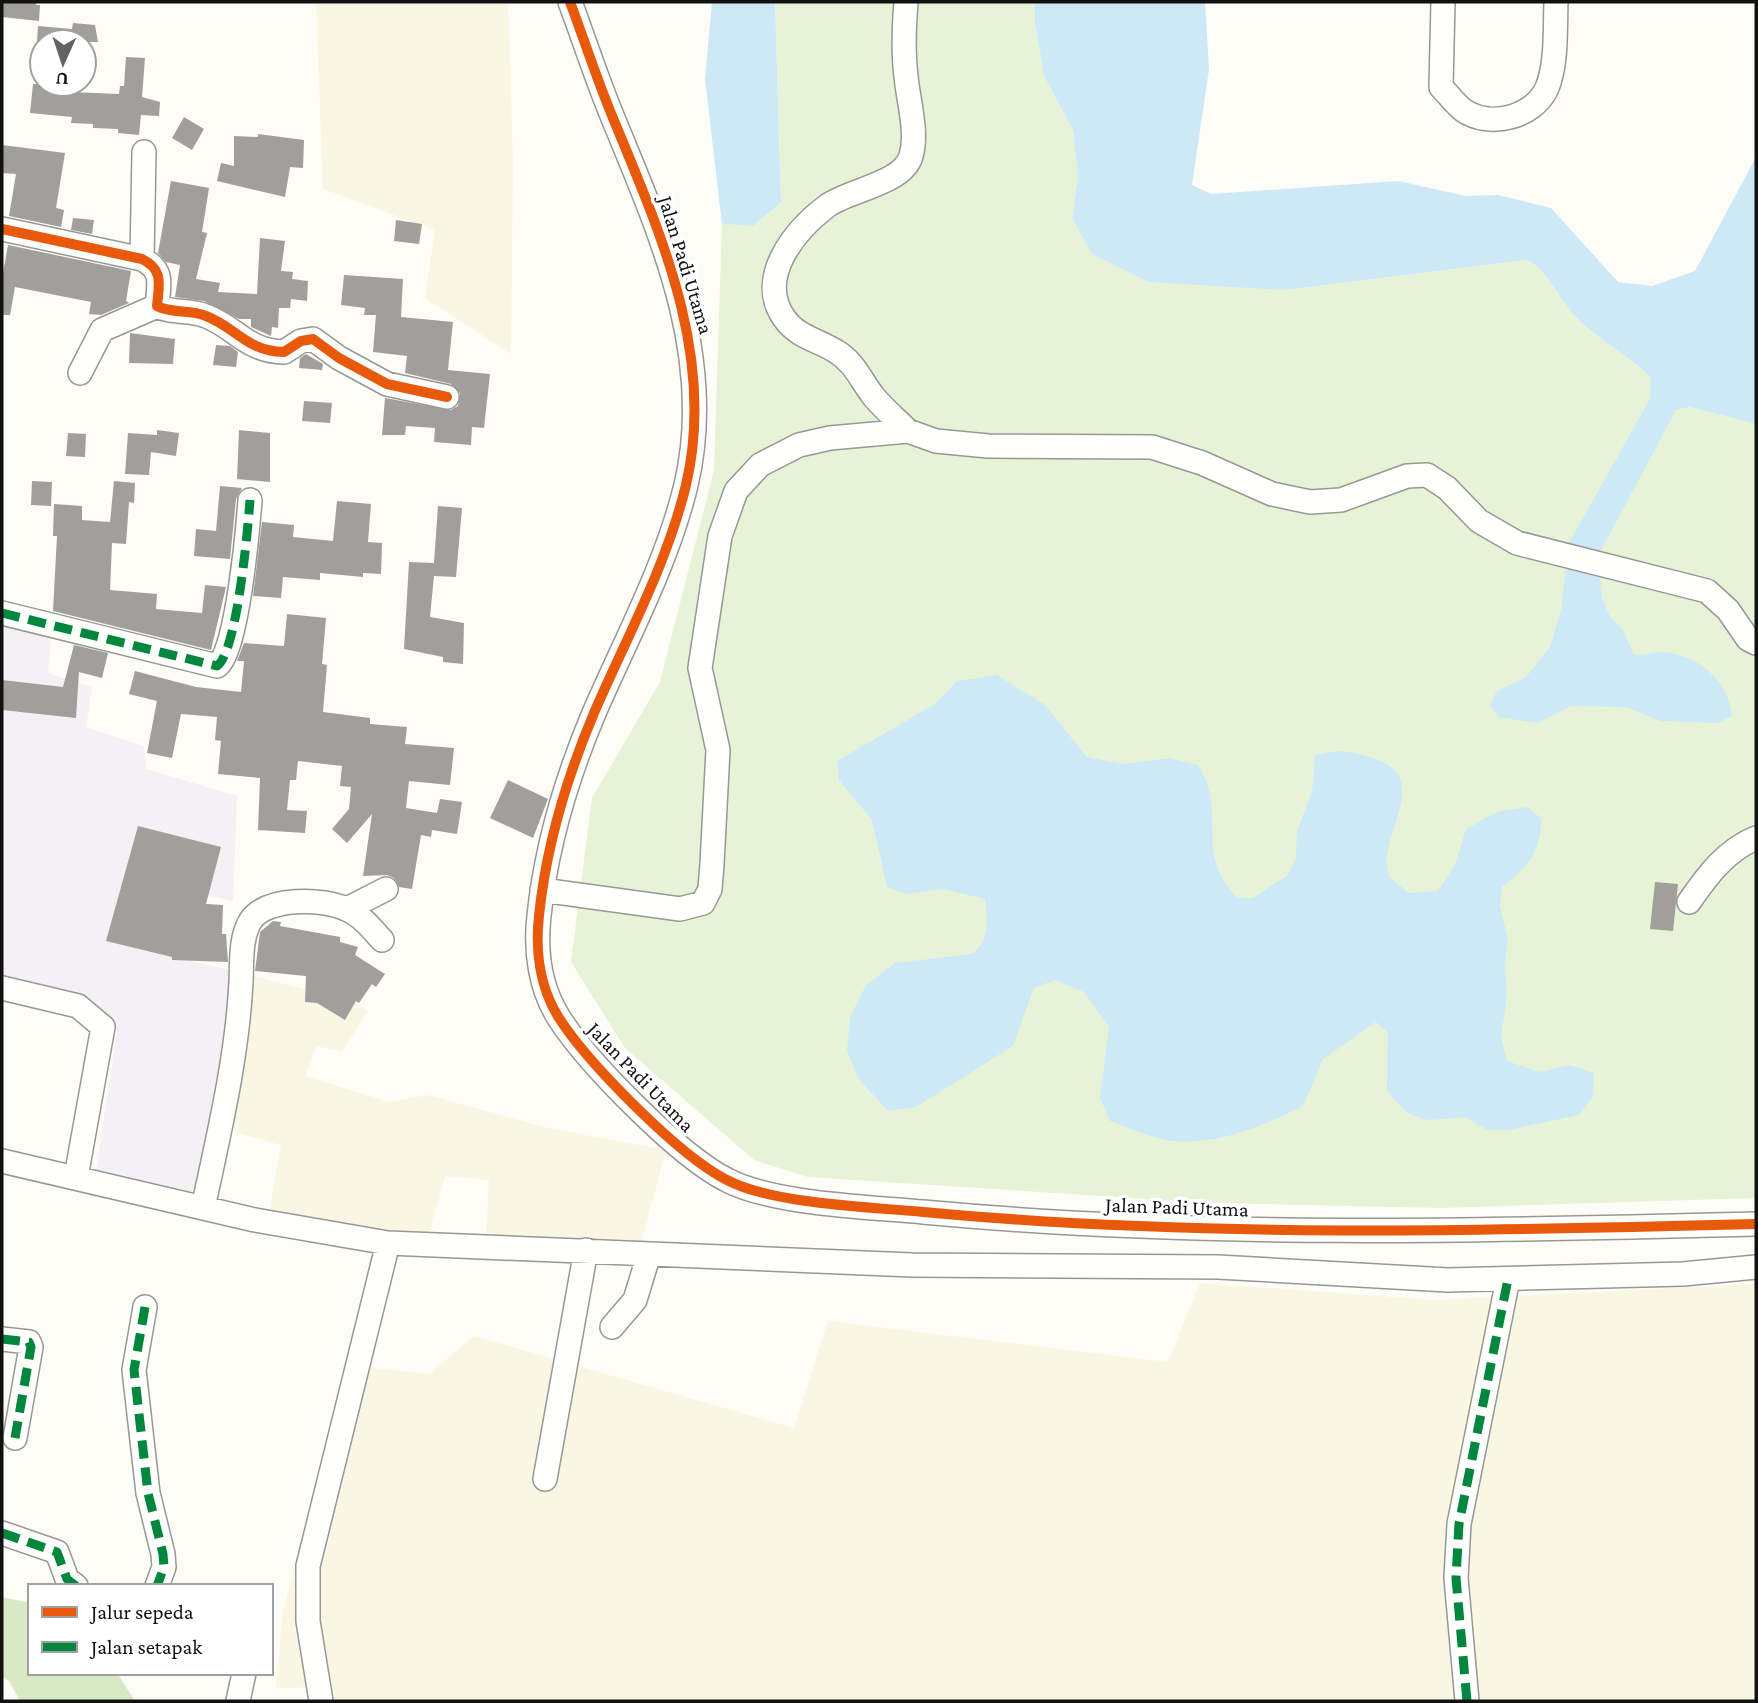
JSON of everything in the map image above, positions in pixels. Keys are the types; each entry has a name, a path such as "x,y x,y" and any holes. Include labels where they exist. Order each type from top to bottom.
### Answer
{"street":[{"name":"Jalan Padi Utama","path":"570,2 612,116 654,216 673,276 691,344 695,419 687,483 671,531 568,784 545,865 538,923 539,973 557,1016 606,1074 673,1141 727,1181 761,1192 836,1204 959,1216 1255,1230 1451,1232 1756,1224"},
{"path":"906,2 905,72 913,141 911,157 903,170 827,206 791,242 775,273 774,301 786,321 808,340 837,352 856,371 875,398 908,431"},
{"path":"1443,2 1441,87 1465,111 1492,119 1517,115 1535,106 1548,86 1556,2"},
{"path":"142,259 145,152"},
{"path":"2,229 142,259 157,270 160,277 157,306"},
{"path":"80,373 102,330 157,306 168,311 206,316 258,349 284,352 301,341 313,339 339,358 387,384 447,397"},
{"path":"542,890 680,909 703,903 710,889 718,750 700,668 720,536 736,491 760,465 799,445 830,438 908,431 936,441 988,446 1152,447 1202,463 1272,494 1310,502 1341,500 1407,475 1427,475 1447,488 1479,521 1507,538 1562,556 1707,591 1728,610 1748,639 1756,643"},
{"path":"2,613 217,666 227,655 250,500"},
{"path":"1689,902 1711,870 1746,842 1756,838"},
{"path":"347,909 386,888"},
{"path":"203,1208 236,1050 247,927 260,909 328,903 347,909 382,940"},
{"path":"2,988 78,1006 103,1027 76,1177"},
{"path":"2,1161 203,1208 388,1244 912,1265 1218,1267 1448,1280 1683,1274 1756,1267"},
{"path":"320,1701 308,1620 308,1566 388,1244"},
{"path":"545,1479 586,1250"},
{"path":"612,1327 635,1300 649,1254"},
{"path":"1467,1701 1456,1578 1460,1524 1508,1279"},
{"path":"145,1307 134,1370 148,1493 163,1554 164,1567 158,1584"},
{"path":"2,1339 29,1342 31,1347 15,1438"},
{"path":"2,1532 57,1552 67,1579 73,1584"},
{"path":"238,1701 244,1675"}],"shaded area":[{"path":"316,2 508,2 513,161 511,354 425,298 435,230 323,189"},
{"path":"2,616 52,624 48,673 92,687 86,727 144,746 146,769 237,796 233,901 170,887 162,955 231,970 209,1205 95,1177 117,1031 2,997"},
{"path":"231,970 355,1003 368,1011 342,1052 317,1046 305,1076 389,1102 428,1095 548,1128 666,1150 635,1266 485,1260 489,1180 445,1176 425,1251 267,1226 281,1145 217,1127"},
{"path":"1200,1283 1435,1300 1756,1284 1756,1701 327,1701 329,1687 276,1688 283,1610 350,1366 429,1374 474,1336 794,1428 828,1321 1168,1362"}],"green space":[{"path":"775,2 1035,2 1035,22 1044,76 1073,130 1078,177 1072,218 1284,290 1527,260 1541,271 1579,320 1651,378 1650,399 1676,410 1690,407 1756,424 1756,1198 1440,1208 1209,1203 808,1177 754,1160 625,1048 571,962 592,798 660,682 714,470 722,224 753,226 781,201"},
{"path":"2,1597 28,1603 28,1675 118,1675 135,1701 20,1701 9,1681 2,1677"}],"water":[{"path":"712,2 775,2 781,202 753,226 722,224 705,79"},
{"path":"1035,2 1205,2 1209,69 1192,185 1211,194 1398,181 1466,196 1498,195 1551,208 1618,282 1652,286 1695,271 1756,157 1756,424 1690,407 1676,410 1598,556 1602,597 1609,615 1622,629 1634,654 1661,652 1698,663 1709,671 1725,691 1732,716 1718,723 1660,721 1626,707 1571,706 1537,723 1498,717 1490,705 1497,691 1526,677 1550,647 1561,610 1569,543 1650,399 1651,378 1579,320 1541,271 1527,260 1284,290 1149,282 1092,254 1072,218 1078,177 1073,130 1044,76 1035,22"},
{"path":"997,675 1045,705 1087,757 1122,764 1170,758 1198,765 1207,783 1211,800 1213,849 1217,865 1224,881 1238,898 1253,898 1288,875 1296,858 1297,831 1312,792 1315,755 1338,751 1356,753 1389,766 1398,775 1402,799 1387,863 1389,877 1409,893 1438,891 1455,865 1466,829 1497,812 1527,807 1541,818 1541,829 1536,849 1526,866 1502,887 1500,906 1508,940 1505,965 1507,998 1501,1036 1507,1061 1539,1072 1570,1065 1594,1073 1593,1097 1579,1115 1508,1130 1487,1130 1465,1117 1428,1120 1407,1113 1387,1091 1388,1033 1376,1022 1323,1059 1303,1106 1256,1127 1224,1137 1190,1141 1165,1140 1110,1121 1100,1098 1109,1027 1084,992 1055,980 1034,988 1013,1046 916,1107 888,1111 858,1078 847,1051 850,1017 866,985 895,963 972,954 978,949 985,936 987,922 985,899 942,889 906,894 887,887 872,820 839,780 837,761 935,704 957,681"}],"building":[{"path":"2,2 37,2 36,5 40,5 39,21 2,17"},
{"path":"73,23 95,25 96,28 72,28"},
{"path":"126,57 145,58 142,97 160,102 159,116 141,115 139,135 118,133 118,129 93,128 93,124 71,123 72,117 30,113 32,98 98,98 98,93 119,94 120,86 124,86"},
{"path":"184,117 204,129 192,150 172,138"},
{"path":"258,134 304,140 303,168 290,167 285,197 217,181 221,163 234,166 234,136 258,137"},
{"path":"2,145 65,153 56,208 64,210 61,227 9,216 16,174 2,173"},
{"path":"171,181 209,188 202,232 207,233 196,279 220,283 218,292 257,294 260,238 285,241 281,271 293,272 292,279 308,281 307,301 291,299 290,308 279,308 278,328 272,327 271,336 251,327 251,319 239,319 204,301 175,297 180,265 166,262 158,253"},
{"path":"73,218 94,220 92,234 71,230"},
{"path":"396,220 422,224 419,244 394,241"},
{"path":"8,245 131,271 126,301 129,303 101,315 89,314 91,302 15,287 10,315 2,315 2,279"},
{"path":"344,275 403,279 401,317 453,322 448,370 490,374 484,428 472,427 471,445 434,442 435,428 406,426 405,435 382,435 385,398 451,410 458,406 460,393 451,384 405,373 407,356 373,352 376,315 364,315 365,308 341,305"},
{"path":"130,333 175,339 173,364 129,363"},
{"path":"216,345 230,346 238,352 236,367 213,365"},
{"path":"306,354 323,364 322,370 299,368 300,358"},
{"path":"304,401 332,403 330,423 302,421"},
{"path":"157,430 179,433 176,456 151,452 149,475 125,474 128,433 157,435"},
{"path":"239,430 270,433 270,482 237,479"},
{"path":"68,433 86,434 85,457 66,456"},
{"path":"32,481 52,482 51,506 31,505"},
{"path":"114,481 135,483 134,503 129,502 126,544 112,543 110,590 157,594 156,609 202,613 205,585 226,587 211,650 53,611 57,536 53,536 54,504 82,506 82,520 110,522"},
{"path":"220,486 242,488 236,499 230,559 194,556 196,529 216,531"},
{"path":"337,501 371,504 368,542 382,543 381,574 363,573 363,577 320,573 320,580 283,577 281,598 253,596 262,522 294,525 293,537 333,541"},
{"path":"438,506 462,508 456,577 434,576 430,617 464,623 463,664 443,662 443,657 404,649 409,562 434,563"},
{"path":"287,614 326,618 322,664 327,665 323,712 370,718 370,724 407,727 405,744 454,748 450,785 409,781 406,808 437,813 440,799 462,802 457,834 432,830 431,837 421,835 412,889 399,887 394,878 387,875 363,876 372,814 347,843 332,829 349,809 351,787 340,786 342,766 298,761 296,780 290,780 287,810 307,811 305,833 258,830 260,778 218,774 221,741 215,740 217,717 181,714 172,758 147,753 157,701 129,694 135,671 196,687 241,692 244,661 237,661 244,643 284,646"},
{"path":"74,645 108,653 102,678 79,672 76,718 2,710 2,680 63,687"},
{"path":"508,780 548,799 533,838 490,818"},
{"path":"138,826 221,847 206,904 223,905 222,934 226,934 228,962 172,960 172,957 106,941"},
{"path":"1655,882 1678,884 1673,931 1650,929"},
{"path":"273,921 281,922 280,926 340,937 340,942 358,947 355,955 385,974 376,987 372,984 359,1003 356,1001 345,1020 317,1003 305,1002 306,976 255,971 260,932"}],"marked path":[{"path":"2,613 217,666 224,656 236,615 250,500"},
{"path":"1467,1701 1456,1578 1459,1524 1508,1279"},
{"path":"145,1307 134,1370 148,1493 163,1554 164,1567 158,1584"},
{"path":"2,1339 29,1342 31,1347 15,1438"},
{"path":"2,1533 57,1552 67,1579 73,1584"}],"cycle path":[{"path":"570,2 666,254 689,345 694,391 693,438 686,485 678,514 645,601 594,713 575,762 552,838 542,890 538,942 540,969 547,994 559,1018 612,1083 660,1130 707,1168 727,1180 769,1194 822,1203 1027,1220 1235,1229 1444,1230 1756,1224"},
{"path":"2,229 142,259 157,273 157,306 206,316 260,348 271,351 284,352 301,341 313,339 339,358 387,384 447,397"}]}
